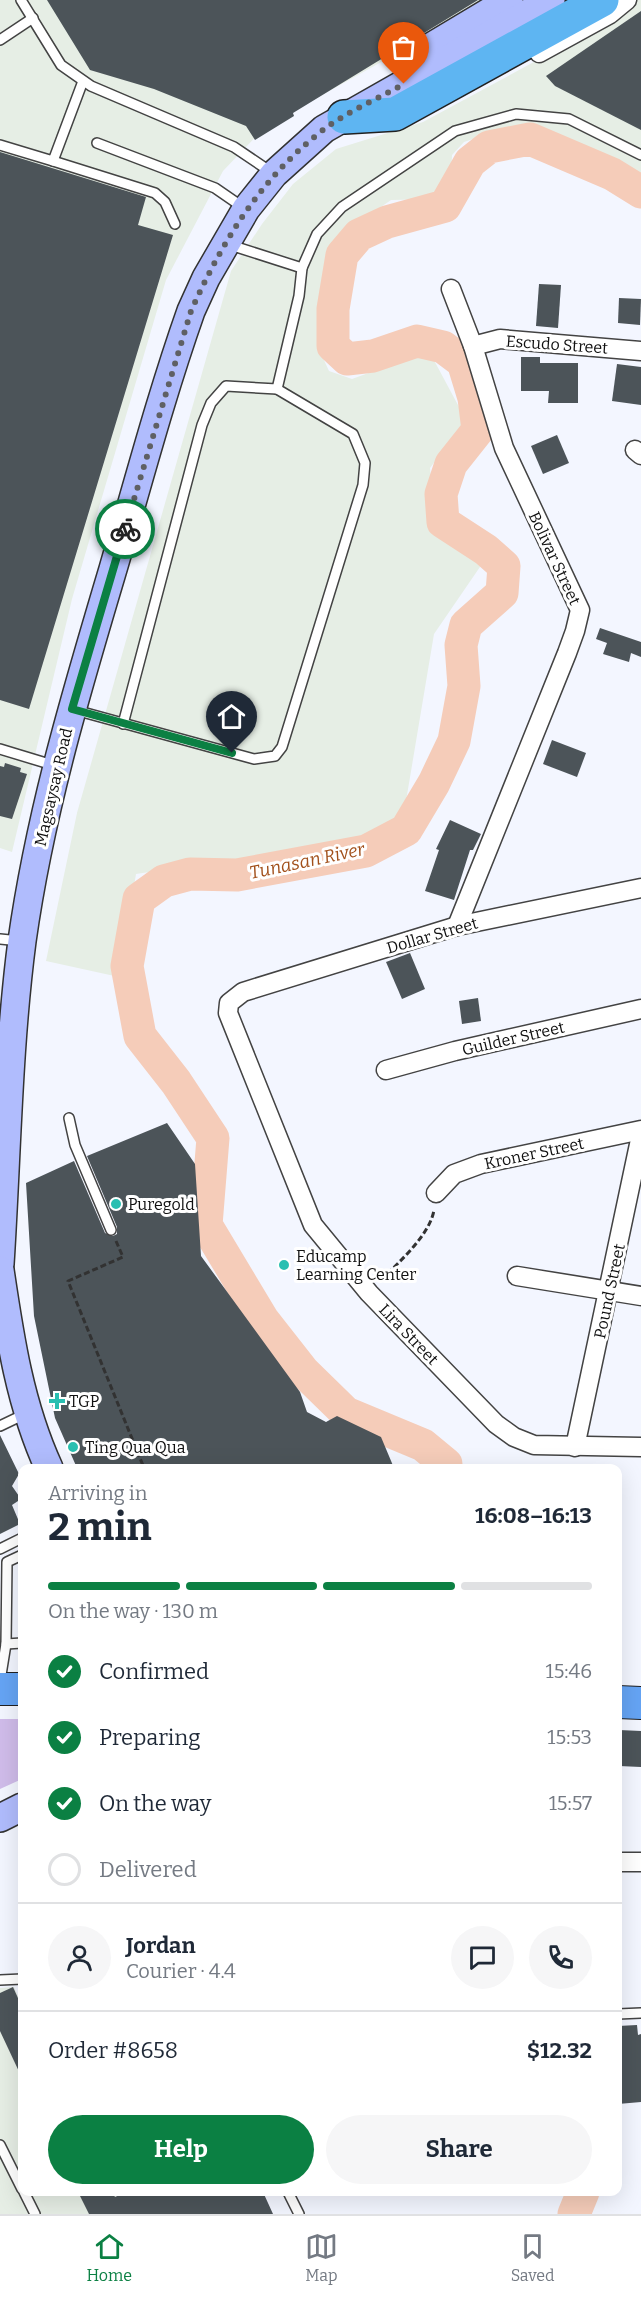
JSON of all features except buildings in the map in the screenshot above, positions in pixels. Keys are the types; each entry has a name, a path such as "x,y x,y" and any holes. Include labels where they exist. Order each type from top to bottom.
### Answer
{"highway":[{"path":"334,123 395,114 553,14 602,0"},
{"path":"0,1689 18,1689"},
{"path":"622,1702 641,1703"},
{"path":"0,1707 18,1707"}],"main road":[{"path":"334,123 376,81 509,0"},
{"name":"Magsaysay Road","path":"0,1264 6,1174 11,940 72,709 179,345 202,286 246,209 274,174 334,123 441,63 553,14"},
{"path":"0,1270 13,1356 28,1413 47,1464"},
{"path":"0,1818 18,1809"}],"street":[{"path":"334,123 367,127 397,122 428,112 568,38 610,14 627,0"},
{"name":"Bolivar Street","path":"451,289 473,346 504,448 579,609 575,631 567,653 457,926"},
{"name":"Escudo Street","path":"473,346 500,339 641,351"},
{"name":"Dollar Street","path":"229,1003 243,992 457,926 641,888"},
{"name":"Lira Street","path":"229,1003 228,1013 231,1024 313,1224 369,1293 496,1424 514,1437 534,1445 641,1447"},
{"name":"Guilder Street","path":"387,1070 454,1051 641,1009"},
{"name":"Kroner Street","path":"436,1193 454,1173 481,1164 641,1130"},
{"name":"Pound Street","path":"575,1447 641,1135"},
{"path":"517,1276 641,1296"},
{"path":"622,1862 641,1862"}],"lane":[{"path":"21,0 61,65 83,81 234,147 274,174"},
{"path":"0,40 33,18"},
{"path":"53,161 83,81"},
{"path":"277,389 299,296 302,268 318,234 342,207 456,131 516,114 568,119 641,155"},
{"path":"97,143 214,188 246,209"},
{"path":"0,145 155,193 165,202 175,224"},
{"path":"225,244 302,268"},
{"path":"72,709 123,724 254,759 275,756 282,747 363,485 365,463 353,434 277,389 226,386 211,403 201,425 123,724"},
{"path":"0,749 56,766"},
{"path":"69,1118 75,1145 111,1230"},
{"path":"0,1426 28,1413"},
{"path":"0,1549 18,1540"},
{"path":"0,1682 6,1644 7,1562 18,1557"},
{"path":"6,1644 18,1643"},
{"path":"0,1980 18,1979"},
{"path":"622,2014 641,2013"},
{"path":"0,2145 18,2180"},
{"path":"26,2196 35,2214"},
{"path":"290,2196 299,2214"}],"path":[{"path":"369,1293 413,1247 433,1216 436,1193"},
{"path":"111,1230 123,1257 68,1281 142,1464"}],"shaded area":[{"path":"0,0 492,0 265,127 223,171 166,280 72,599 12,852 0,848"},
{"path":"633,0 641,0 641,178 548,132 485,135 464,142 452,155 451,179 436,199 391,200 346,231 321,302 317,345 329,371 352,379 429,351 466,420 430,468 436,530 482,564 434,634 403,819 377,838 136,874 119,977 46,961 77,813 231,271 262,224 293,184 336,149 423,122 604,24"},
{"path":"0,1719 18,1719 18,1781 0,1789"},
{"path":"14,1987 18,1996 18,2196 116,2196 125,2214 0,2214 0,1988"}],"waterway":[{"name":"Tunasan River","path":"446,1464 423,1445 346,1413 303,1371 263,1320 206,1225 213,1138 176,1082 140,1036 127,966 139,899 164,881 190,874 237,875 366,851 406,830 434,783 454,741 464,686 461,645 466,625 502,593 504,566 486,550 443,522 441,494 451,464 478,430 474,398 463,362 443,347 417,341 373,356 347,359 333,346 333,309 342,255 359,235 387,222 445,206 470,162 489,147 530,139 612,174 641,192"},
{"name":"Tunasan River","path":"574,2214 581,2196"}],"way so far":[{"path":"125,529 191,311 206,278 246,209 274,174 324,129 404,84"}],"place":[{"name":"Puregold","path":"116,1204"},
{"name":"Educamp Learning Center","path":"284,1265"},
{"name":"TGP","path":"57,1401"},
{"name":"Ting Qua Qua","path":"73,1447"}],"route":[{"path":"125,529 72,709 232,753"}]}
